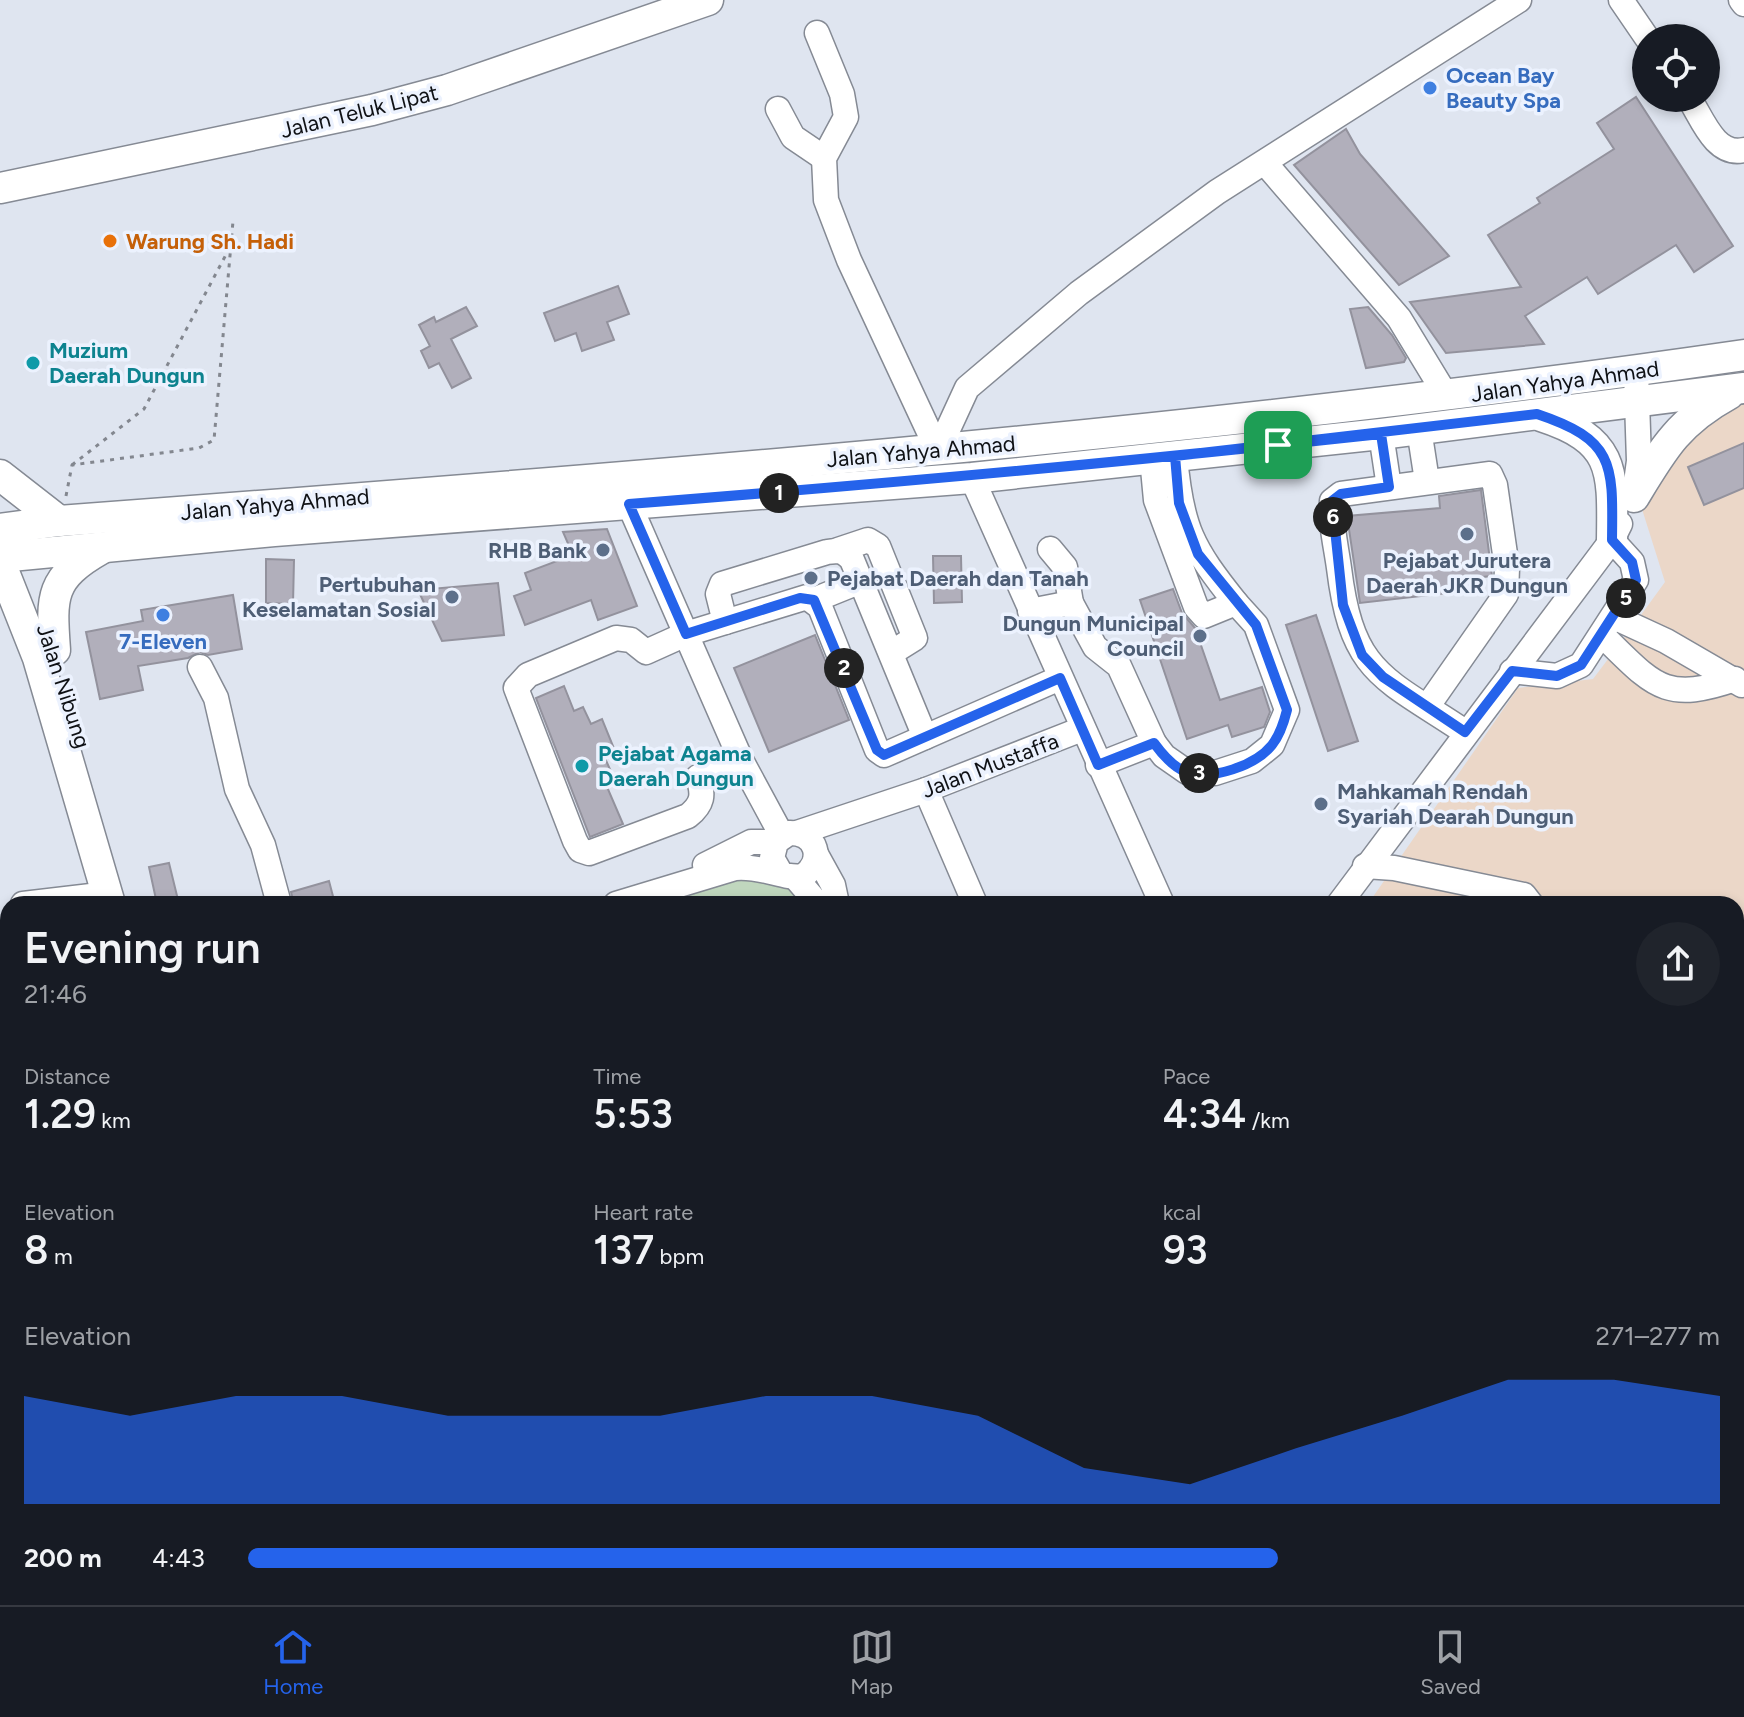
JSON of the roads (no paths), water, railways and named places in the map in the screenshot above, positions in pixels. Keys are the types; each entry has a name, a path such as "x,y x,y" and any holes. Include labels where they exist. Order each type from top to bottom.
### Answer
{"main road":[{"name":"Jalan Teluk Lipat","path":"0,188 372,110 447,90 708,0"},
{"name":"Jalan Yahya Ahmad","path":"4,541 106,546 972,478 1537,414 1744,355"},
{"name":"Jalan Yahya Ahmad","path":"4,541 62,508 938,451 1447,397 1637,386 1741,388"},
{"path":"1634,497 1671,435 1701,409 1741,388"},
{"path":"1537,414 1574,426 1598,448 1612,485 1612,540"},
{"path":"0,475 62,508"},
{"name":"Jalan Nibung","path":"4,541 86,750 97,850 108,896"},
{"path":"46,654 52,602 59,582 76,563 106,546"},
{"path":"0,605 46,654"}],"street":[{"path":"938,451 960,399 977,378 1079,293 1217,192 1517,0"},
{"path":"1621,0 1637,24"},
{"path":"817,33 845,106 844,126 824,158 826,200 849,260 938,451"},
{"path":"778,109 793,137 824,158"},
{"path":"1698,112 1717,143 1731,151 1744,150"},
{"path":"1265,163 1399,318 1447,397"},
{"path":"1344,896 1612,540 1634,497 1639,461 1637,386"},
{"path":"1419,429 1427,481"},
{"path":"1381,434 1389,487"},
{"path":"1164,457 1179,503 1193,567 1196,607 1204,616 1236,603"},
{"path":"1427,707 1502,603 1507,580 1495,485 1490,474 1341,494 1332,501 1343,605 1347,622 1371,668 1427,707 1465,732"},
{"path":"972,478 1158,896"},
{"path":"629,504 741,760 797,843 810,871 788,875"},
{"path":"725,622 718,594 722,584 868,540 878,546 915,638 891,653"},
{"path":"1512,671 1557,676 1581,665 1636,580 1632,562 1612,540"},
{"path":"1050,549 1065,567 1071,603 1095,647 1119,666 1154,743 1164,756 1187,772 1215,773 1252,761 1272,745 1287,710 1256,625 1236,603 1193,567"},
{"path":"838,550 852,560 925,737"},
{"path":"741,760 698,777 703,794 699,807 688,816 589,853 580,850 518,696 520,680 616,638 631,640 646,652 686,634 800,598 814,600 861,581"},
{"path":"814,600 877,750 887,754 1060,678"},
{"path":"1030,611 1071,603"},
{"path":"1608,626 1682,651 1739,683"},
{"path":"1608,626 1664,688 1681,693 1739,683"},
{"path":"1664,688 1682,651"},
{"path":"200,667 219,707 237,789 263,845 277,896"},
{"name":"Jalan Mustaffa","path":"638,896 751,842 797,843 898,800 1082,729"},
{"path":"1098,765 1154,743"},
{"path":"926,790 972,896"},
{"path":"797,843 772,858 810,896"},
{"path":"797,843 827,872 834,896"},
{"name":"Jalan Mustaffa","path":"644,896 735,868 755,866 788,875"},
{"path":"1365,866 1394,868 1525,896"}],"place":[{"name":"Ocean Bay Beauty Spa","path":"1430,88"},
{"name":"Warung Sh. Hadi","path":"110,241"},
{"name":"Muzium Daerah Dungun","path":"33,363"},
{"name":"Pejabat Jurutera Daerah JKR Dungun","path":"1467,534"},
{"name":"RHB Bank","path":"603,550"},
{"name":"Pejabat Daerah dan Tanah","path":"811,578"},
{"name":"Pertubuhan Keselamatan Sosial","path":"452,597"},
{"name":"7-Eleven","path":"163,615"},
{"name":"Dungun Municipal Council","path":"1200,636"},
{"name":"Pejabat Agama Daerah Dungun","path":"582,766"},
{"name":"Mahkamah Rendah Syariah Dearah Dungun","path":"1321,804"}]}
